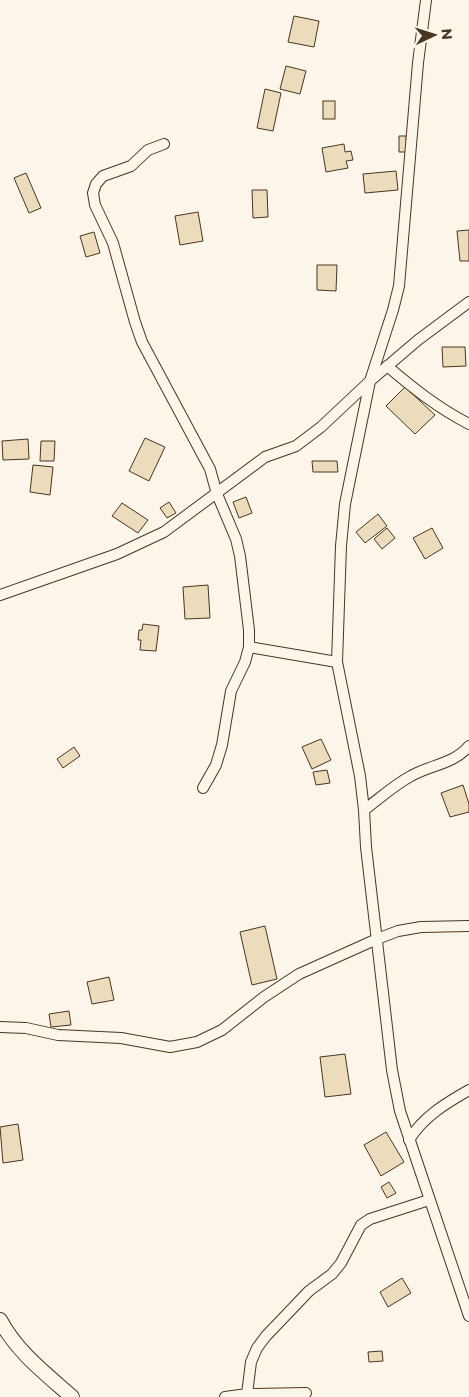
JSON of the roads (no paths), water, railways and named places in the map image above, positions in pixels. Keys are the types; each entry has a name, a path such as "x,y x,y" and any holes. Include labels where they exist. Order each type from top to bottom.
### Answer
{"street":[{"path":"426,0 418,63 399,286 394,310 370,380 345,504 336,662 360,776 366,848 392,1070 400,1111 429,1200 465,1293 469,1316"},
{"path":"164,144 148,150 131,166 103,176 96,184 93,193 95,205 113,243 142,342 210,469 217,494 236,539 249,630 249,647 245,662 231,691 222,745 216,765 203,788"},
{"path":"0,595 117,554 164,532 265,457 296,446 315,432 370,380 418,340 469,302"},
{"path":"387,366 414,389 444,410 469,424"},
{"path":"249,647 336,662"},
{"path":"364,810 411,776 449,761 463,753 469,746"},
{"path":"0,1027 26,1028 58,1035 121,1038 170,1047 197,1042 222,1030 264,997 299,974 377,939 398,931 421,927 469,926"},
{"path":"409,1140 415,1129 424,1120 442,1106 469,1090"},
{"path":"247,1394 251,1362 257,1348 309,1291 332,1274 361,1225 370,1219 429,1200"},
{"path":"0,1320 6,1331 29,1359 72,1397"},
{"path":"225,1397 247,1394 306,1393"}]}
